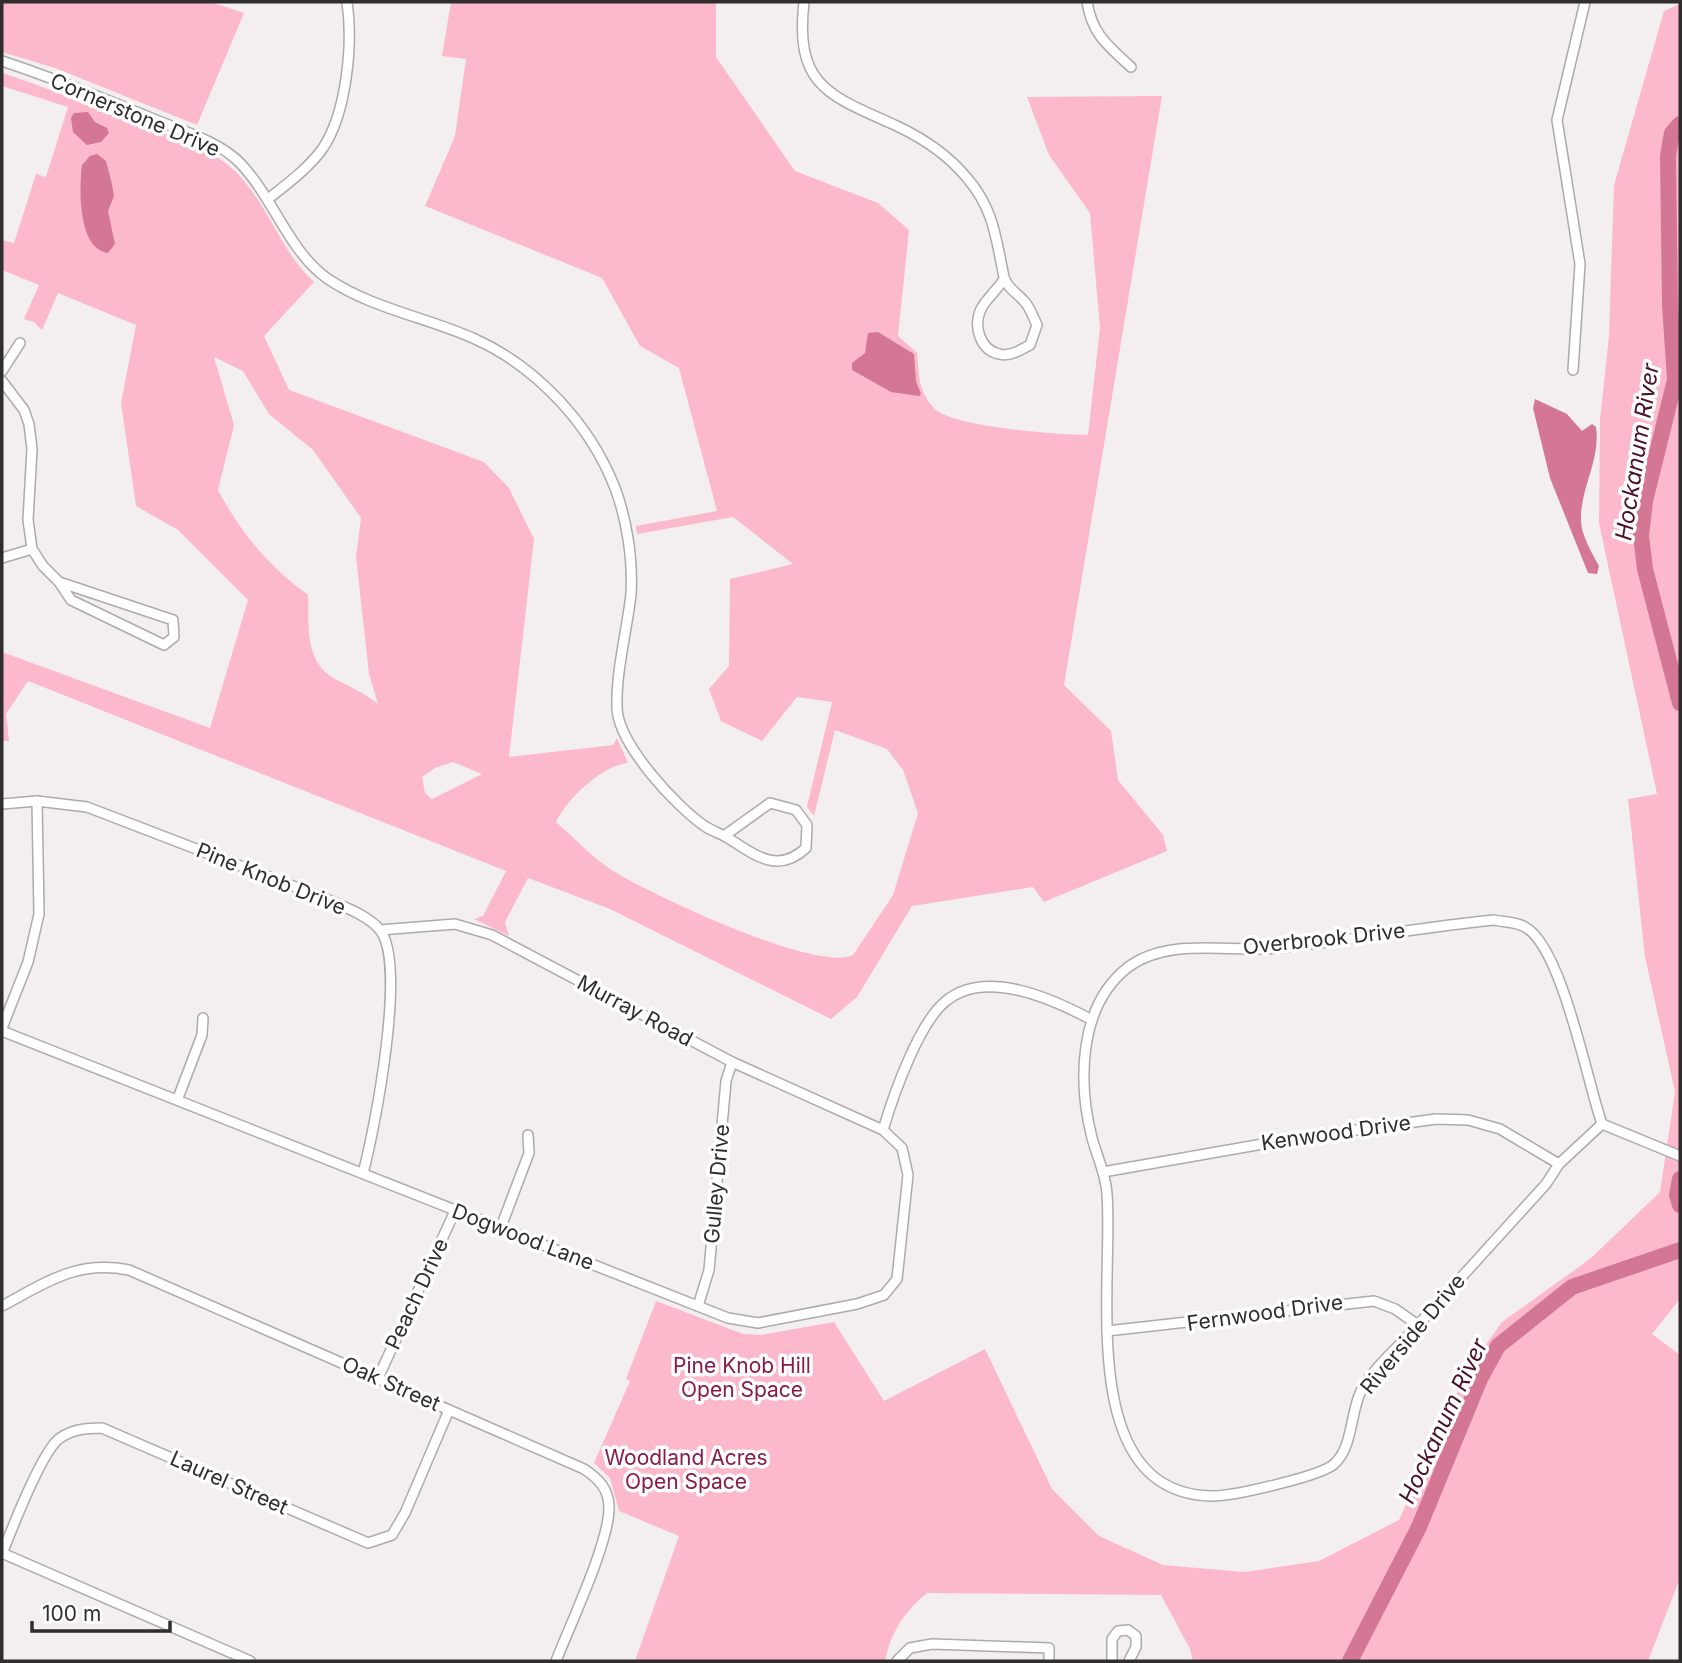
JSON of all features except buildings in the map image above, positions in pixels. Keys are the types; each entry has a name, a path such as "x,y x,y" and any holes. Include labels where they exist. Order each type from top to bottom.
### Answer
{"street":[{"path":"268,199 297,176 323,148 335,122 351,32 347,2"},
{"path":"804,2 802,43 810,70 830,94 851,108 900,128 937,149 968,179 992,218 1003,260 1004,279 1026,303 1037,325 1030,345 1014,354 998,354 982,343 977,327 981,309 1004,279"},
{"path":"1087,2 1090,20 1099,39 1131,67"},
{"path":"1573,370 1580,264 1556,120 1585,2"},
{"name":"Cornerstone Drive","path":"2,61 93,94 216,146 239,162 268,199 299,249 326,278 375,304 475,339 525,368 566,406 595,449 615,489 630,550 631,592 616,710 634,752 670,796 706,827 775,863 793,860 806,848 807,825 796,810 770,803 724,836"},
{"path":"2,371 20,343"},
{"path":"2,381 24,410 29,424 32,449 28,520 32,549 43,566 59,582 71,600 164,645 174,637 173,620 59,582"},
{"path":"2,558 32,549"},
{"path":"2,1029 27,962 39,914 37,801"},
{"name":"Pine Knob Drive","path":"2,804 37,801 87,807 324,898 359,915 380,930"},
{"name":"Overbrook Drive","path":"1103,1172 1092,1137 1084,1086 1085,1053 1092,1020 1108,992 1127,968 1155,954 1180,950 1274,949 1494,920 1525,926 1539,939 1555,963 1602,1124"},
{"name":"Murray Road","path":"380,930 410,925 454,924 492,935 732,1062 883,1130"},
{"path":"363,1172 380,1080 393,980 380,930"},
{"path":"883,1130 916,1046 933,1014 947,1000 970,989 1005,987 1070,1008 1092,1020"},
{"path":"178,1098 202,1035 203,1018"},
{"name":"Dogwood Lane","path":"2,1029 728,1318 758,1323 857,1304 884,1295 897,1279 908,1175 902,1148 883,1130"},
{"name":"Gulley Drive","path":"698,1306 709,1270 726,1081 732,1062"},
{"name":"Kenwood Drive","path":"1103,1172 1291,1139 1436,1119 1468,1120 1500,1129 1559,1164"},
{"path":"1602,1124 1680,1156"},
{"name":"Riverside Drive","path":"1103,1172 1107,1192 1107,1360 1123,1433 1138,1459 1157,1479 1186,1493 1216,1496 1312,1475 1334,1464 1344,1448 1361,1390 1546,1184 1559,1164 1602,1124"},
{"path":"500,1227 529,1153 528,1135"},
{"name":"Peach Drive","path":"379,1378 455,1211"},
{"name":"Oak Street","path":"2,1307 61,1275 86,1266 129,1270 584,1469 599,1479 609,1508 605,1532 556,1661"},
{"name":"Fernwood Drive","path":"1107,1331 1374,1301 1395,1309 1418,1325"},
{"name":"Laurel Street","path":"2,1554 43,1460 58,1438 80,1429 102,1428 368,1543 392,1535 405,1513 449,1410"},
{"path":"2,1554 250,1661"},
{"path":"1112,1661 1112,1639 1118,1631 1128,1630 1136,1636 1136,1647 1129,1661"},
{"path":"897,1661 910,1648 932,1644 1049,1648 1049,1661"}],"green space":[{"path":"2,2 211,2 244,13 197,125 55,68 2,52"},
{"path":"451,2 716,2 716,57 795,171 878,203 909,230 898,336 917,353 922,389 929,402 944,415 982,425 1074,435 1088,435 1100,328 1090,213 1049,155 1027,97 1162,96 1064,685 1111,731 1118,780 1163,835 1167,851 1044,902 1033,887 912,906 857,997 831,1019 610,909 528,878 505,922 509,936 474,919 483,916 506,871 28,681 6,714 9,741 2,741 2,652 210,728 248,600 178,530 136,506 121,403 136,325 58,293 42,330 34,322 24,319 39,285 2,270 2,240 14,243 36,174 46,177 68,107 2,86 2,73 180,139 225,162 248,186 292,257 314,282 264,336 289,390 484,462 509,488 534,539 509,757 613,745 617,738 628,763 607,770 586,785 568,803 556,822 598,860 633,882 733,928 805,953 834,958 853,955 893,895 918,813 903,770 887,749 835,730 814,816 807,807 832,702 797,697 762,741 721,721 709,689 729,666 730,579 793,564 733,517 637,534 636,526 717,511 679,368 640,346 602,278 425,206 455,136 466,59 442,56","holes":["214,357 243,371 269,414 313,450 361,518 356,557 369,674 378,704 335,679 318,663 310,642 308,595 257,548 218,490 234,425","453,762 482,774 432,799 425,793 422,777 435,768"]},
{"path":"1680,4 1680,1299 1652,1334 1680,1355 1680,1578 1648,1661 1193,1661 1190,1649 1161,1595 927,1593 900,1623 885,1661 635,1661 679,1536 619,1511 610,1478 594,1463 630,1381 626,1379 656,1301 743,1334 760,1335 834,1322 884,1401 985,1349 1052,1489 1099,1536 1163,1565 1244,1572 1319,1561 1399,1520 1467,1371 1502,1322 1590,1259 1660,1192 1675,1092 1645,957 1628,799 1657,794 1599,523 1600,420 1609,336 1614,185 1664,11"}],"shaded area":[{"path":"88,112 95,122 107,128 109,133 101,142 87,145 73,132 71,118 74,113"},
{"path":"97,154 106,161 114,196 108,211 115,244 108,253 98,249 91,241 86,230 81,202 82,165 90,156"},
{"path":"878,332 914,354 916,381 921,394 919,396 891,392 852,370 852,363 865,353 868,333"},
{"path":"1535,399 1567,414 1582,431 1592,424 1596,427 1596,451 1584,496 1581,526 1599,566 1597,574 1588,573 1550,478 1533,408"}],"waterway":[{"name":"Hockanum River","path":"1680,124 1672,133 1668,156 1670,305 1675,380 1645,501 1641,536 1645,569 1680,703"},
{"name":"Hockanum River","path":"1680,1179 1677,1195 1680,1205"},
{"name":"Hockanum River","path":"1350,1661 1419,1527 1480,1379 1498,1346 1572,1287 1680,1250"}],"park label":[{"name":"Pine Knob Hill Open Space","path":"742,1378"},
{"name":"Woodland Acres Open Space","path":"686,1470"}]}
